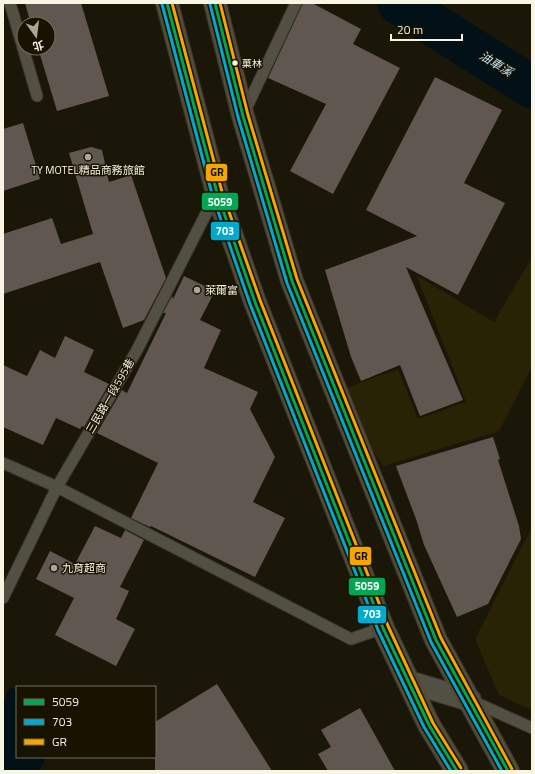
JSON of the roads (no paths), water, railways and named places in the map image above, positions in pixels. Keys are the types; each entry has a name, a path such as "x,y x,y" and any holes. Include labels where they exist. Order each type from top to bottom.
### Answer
{"main road":[{"path":"167,3 217,193 256,302 383,628 429,725 457,771"},
{"path":"215,3 243,116 292,281 436,640 508,771"}],"street":[{"path":"409,682 470,700"}],"lane":[{"path":"10,3 37,96"},
{"path":"243,116 296,3"},
{"name":"三民路一段595巷","path":"3,598 57,487 137,350 217,193"},
{"path":"3,463 57,487 351,639 383,628"},
{"path":"470,700 532,728"}],"waterway":[{"name":"油車溪","path":"399,3 532,87"}],"place":[{"name":"菓林","path":"235,63"},
{"name":"TY MOTEL精品商務旅館","path":"88,157"},
{"name":"萊爾富","path":"197,290"},
{"name":"九育超商","path":"54,568"}]}
